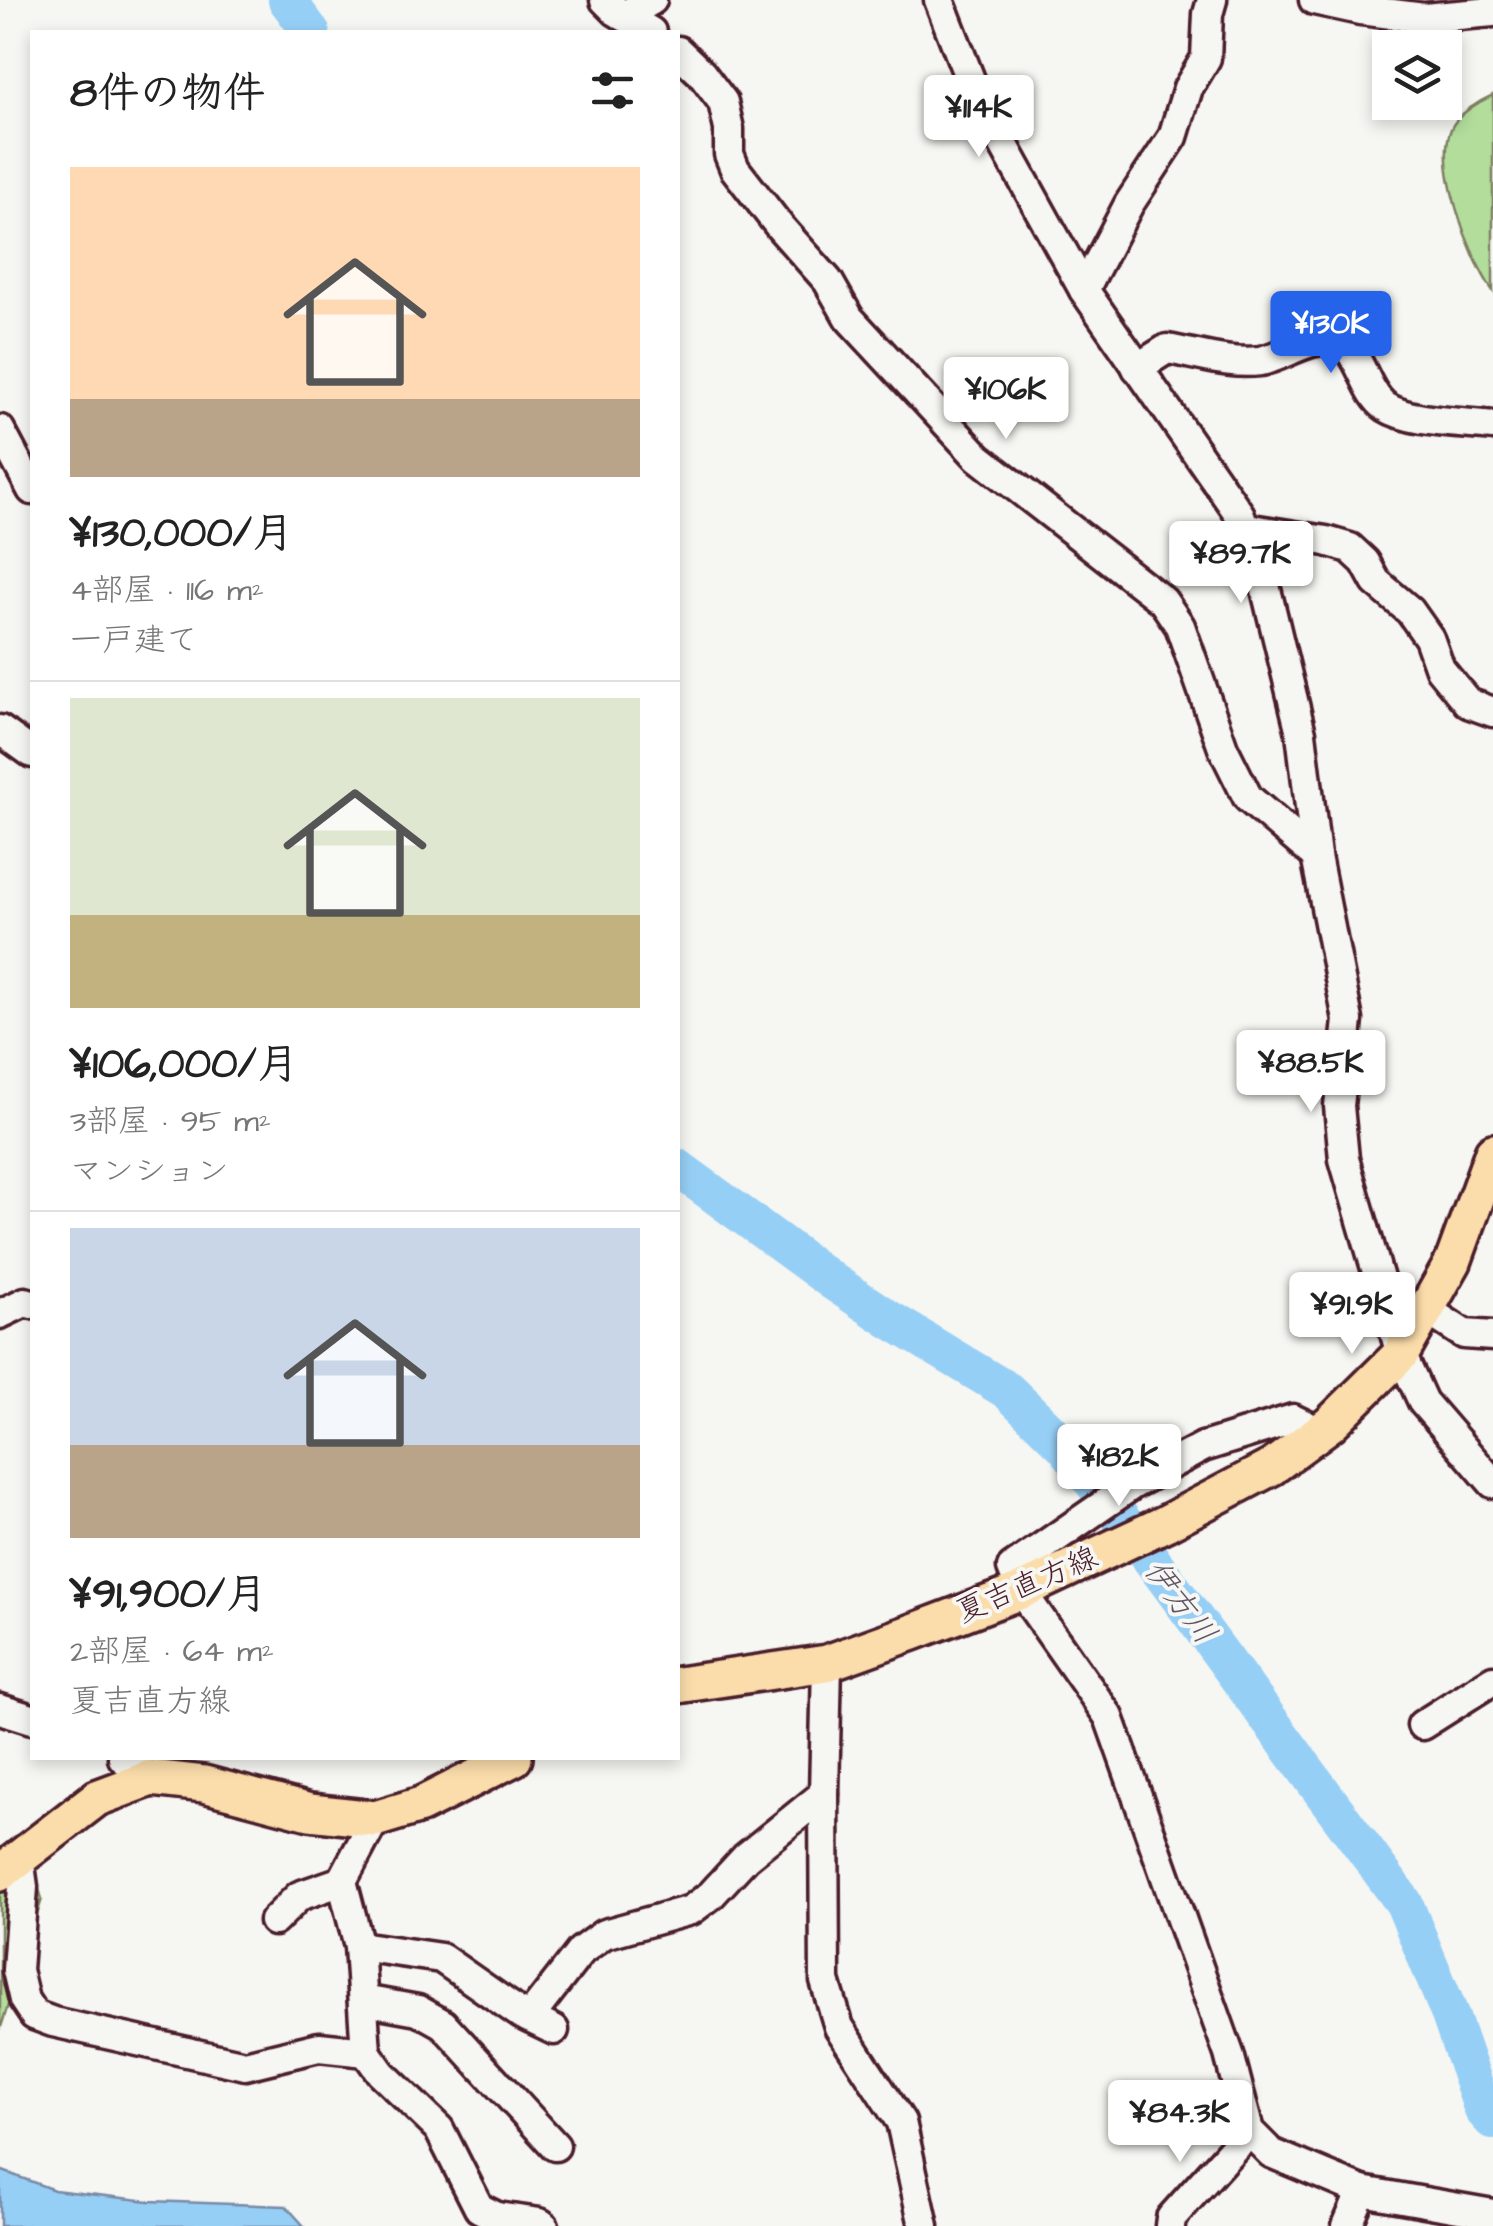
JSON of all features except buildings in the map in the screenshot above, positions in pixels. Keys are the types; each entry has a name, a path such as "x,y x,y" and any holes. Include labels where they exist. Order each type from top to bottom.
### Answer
{"main road":[{"name":"夏吉直方線","path":"680,1685 827,1663 1021,1590 1166,1524 1272,1467 1320,1432 1402,1354 1453,1262 1493,1152"},
{"path":"10,1865 137,1768 205,1771 310,1812 375,1819 421,1805 510,1760"}],"street":[{"path":"615,8 652,0"},
{"path":"939,0 976,95 1084,290 1240,515 1262,573 1301,733 1316,856 1348,1020 1340,1106 1344,1159 1402,1354 1423,1402 1493,1483"},
{"path":"1084,290 1130,204 1173,137 1188,88 1206,58 1212,0"},
{"path":"1314,0 1424,18 1493,12"},
{"path":"615,8 648,30"},
{"path":"680,53 723,102 729,154 735,169 828,281 848,318 978,456 1163,601 1180,626 1223,748 1248,798 1316,856"},
{"path":"1137,368 1167,349 1226,360 1260,360 1317,341 1336,341 1352,352 1368,387 1386,406 1411,416 1493,426"},
{"path":"0,430 30,486"},
{"path":"1245,528 1350,548 1366,562 1376,582 1410,610 1429,638 1440,668 1468,702 1493,712"},
{"path":"0,730 30,752"},
{"path":"0,1314 25,1302 30,1303"},
{"path":"1427,1310 1464,1334 1493,1336"},
{"path":"1320,1432 1293,1419 1204,1447 1132,1485 1012,1568 1021,1590 1109,1717 1228,2054 1250,2130 1271,2153 1362,2191 1493,2214"},
{"path":"827,1663 824,1981 839,2027 901,2122 924,2226"},
{"path":"1422,1726 1493,1680"},
{"path":"0,1709 30,1718"},
{"path":"358,1946 441,1958 541,2024 581,1951 604,1934 691,1910 711,1895 746,1856 824,1794"},
{"path":"375,1819 342,1881 358,1946 366,2052 381,2073 438,2129 478,2208 497,2218 544,2226"},
{"path":"10,1865 23,1888 17,1970 24,2000 34,2015 245,2065 319,2047 366,2052"},
{"path":"274,1921 300,1896 342,1881"},
{"path":"363,2000 418,2010 443,2024 555,2146"},
{"path":"1170,2226 1171,2218 1250,2130"},
{"path":"1347,2226 1362,2191"}],"green space":[{"path":"1493,95 1493,291 1465,235 1448,166 1451,129 1476,104"},
{"path":"0,1848 27,1869 42,1899 0,2030"}],"water":[{"path":"0,2170 54,2190 149,2201 286,2206 304,2226 0,2226"}],"waterway":[{"name":"伊方川","path":"287,0 310,30"},
{"name":"伊方川","path":"680,1169 832,1281 1008,1391 1065,1446 1404,1903 1450,2015 1483,2110 1493,2121"}]}
